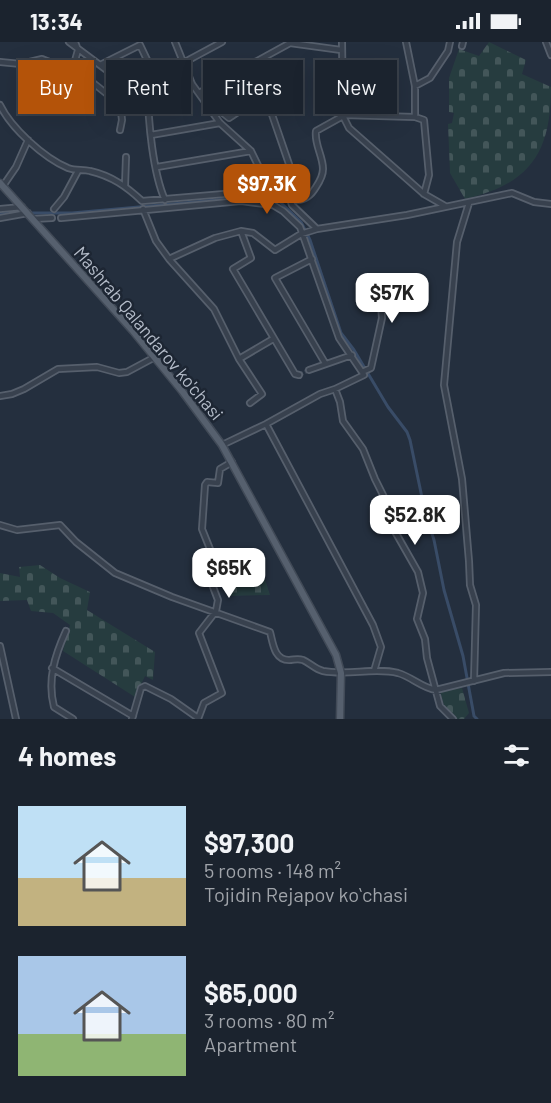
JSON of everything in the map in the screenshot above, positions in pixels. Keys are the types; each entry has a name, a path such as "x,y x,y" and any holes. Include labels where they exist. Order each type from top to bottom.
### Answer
{"main road":[{"name":"Mashrab Qalandarov ko'chasi","path":"1,185 155,357 222,445 336,655 341,673"},
{"path":"340,719 341,673"}],"street":[{"path":"69,42 106,70"},
{"path":"75,60 78,50 76,42"},
{"path":"176,42 182,60"},
{"path":"189,60 222,42"},
{"path":"342,42 343,116 349,128 424,194 447,207"},
{"path":"406,42 415,86 415,117"},
{"path":"415,86 430,78 448,51 450,42"},
{"path":"546,42 551,55"},
{"path":"199,93 282,44 290,43 341,50"},
{"path":"110,60 140,45 147,60"},
{"path":"0,62 18,64"},
{"path":"100,65 106,62"},
{"path":"94,84 120,102 122,120 120,129"},
{"path":"192,84 203,99"},
{"path":"0,105 4,114 28,140 66,167 78,171 88,170 113,178 142,201 270,190 290,199 302,199 312,194 322,178 322,163 315,138 316,131 343,116 415,117 424,120 429,175 424,194"},
{"path":"150,114 158,183 165,200"},
{"path":"214,114 220,123 251,151 270,190"},
{"path":"272,114 302,199"},
{"path":"151,135 220,123"},
{"path":"1,185 16,167 28,140"},
{"path":"157,167 251,151"},
{"path":"125,186 126,157"},
{"path":"54,209 64,197 78,171"},
{"path":"169,259 215,238 241,231 253,233 275,250 304,233 316,229 514,193 534,202 551,204"},
{"path":"290,199 292,205 316,229"},
{"path":"61,218 241,201 278,207 295,221 304,233 339,338 363,372"},
{"path":"469,203 457,242 444,385 462,479 468,568 476,605 474,681"},
{"path":"0,209 22,207"},
{"path":"143,209 156,241 214,309 239,359 262,394 250,403"},
{"path":"0,218 31,216 52,218"},
{"path":"241,231 251,258 233,270 294,374 299,375"},
{"path":"312,259 275,278 325,363"},
{"path":"222,445 320,394 364,375 363,372 371,368 382,318 379,278"},
{"path":"239,359 273,339"},
{"path":"309,370 352,355"},
{"path":"0,396 24,389 58,369 97,367 119,373 127,372 155,357"},
{"path":"335,389 343,421 363,449 388,505 393,528 418,572 423,593 417,619 425,639 427,658 440,706 453,719"},
{"path":"266,424 373,626 381,647 374,671"},
{"path":"52,668 133,718 141,688 145,686 171,699 198,718 204,703 222,693 199,631 216,611 218,600 210,579 214,560 202,530 205,485 207,482 218,483 220,469 232,462"},
{"path":"0,525 17,530 60,525 76,542 115,573 172,597 270,632 275,652 283,659 299,659 322,670 341,673 374,671 400,674 427,689 436,690 504,673 551,672"},
{"path":"66,631 52,668 51,686 54,707 73,719"},
{"path":"0,646 16,719"}],"green space":[{"path":"489,42 526,60 522,74 551,87 547,130 541,147 521,174 487,193 465,199 450,173 448,124 452,123 454,113 449,112 449,78 459,49 479,56"},
{"path":"254,554 258,557 270,595 227,596 228,592 223,590 224,571 222,565 219,565 219,558"},
{"path":"40,565 60,578 90,592 87,610 155,652 153,680 145,676 135,697 63,651 70,625 53,613 31,611 27,600 0,601 0,573 20,577 19,567"},
{"path":"462,688 469,713 464,719 457,719 444,705 440,691"}],"waterway":[{"path":"28,213 72,213 250,197 279,201 301,222 310,240 341,333 354,350 388,407 407,432 410,440 425,512 463,656 474,716 477,719"},
{"path":"0,213 21,213"}],"tunnel":[{"path":"299,375 309,370"}]}
